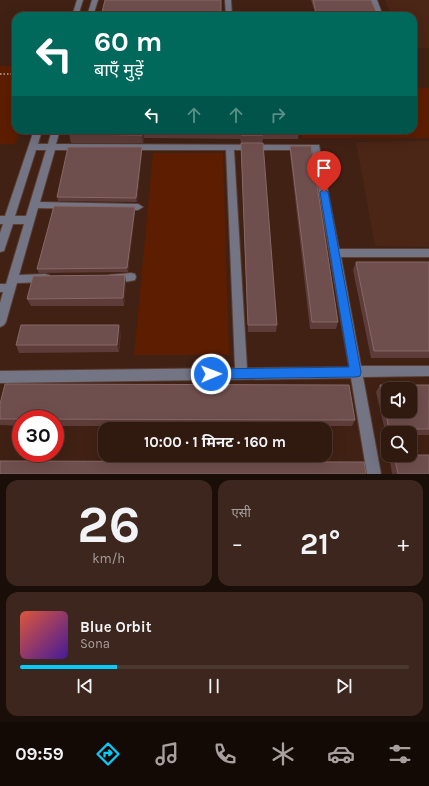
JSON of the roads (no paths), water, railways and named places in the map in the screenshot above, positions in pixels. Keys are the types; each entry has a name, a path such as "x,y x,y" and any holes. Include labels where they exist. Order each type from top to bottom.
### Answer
{"street":[{"path":"76,12 80,0"},
{"path":"91,12 95,0"},
{"path":"228,0 229,12"},
{"path":"374,0 378,12"},
{"path":"0,248 5,220 37,134"},
{"path":"0,322 8,285 35,204 55,134"},
{"path":"33,147 316,147 374,474"},
{"path":"230,147 241,374"},
{"path":"35,204 138,207"},
{"path":"5,220 30,220"},
{"path":"335,253 429,253"},
{"path":"100,278 130,277"},
{"path":"8,285 55,278"},
{"path":"0,377 429,371"}]}
